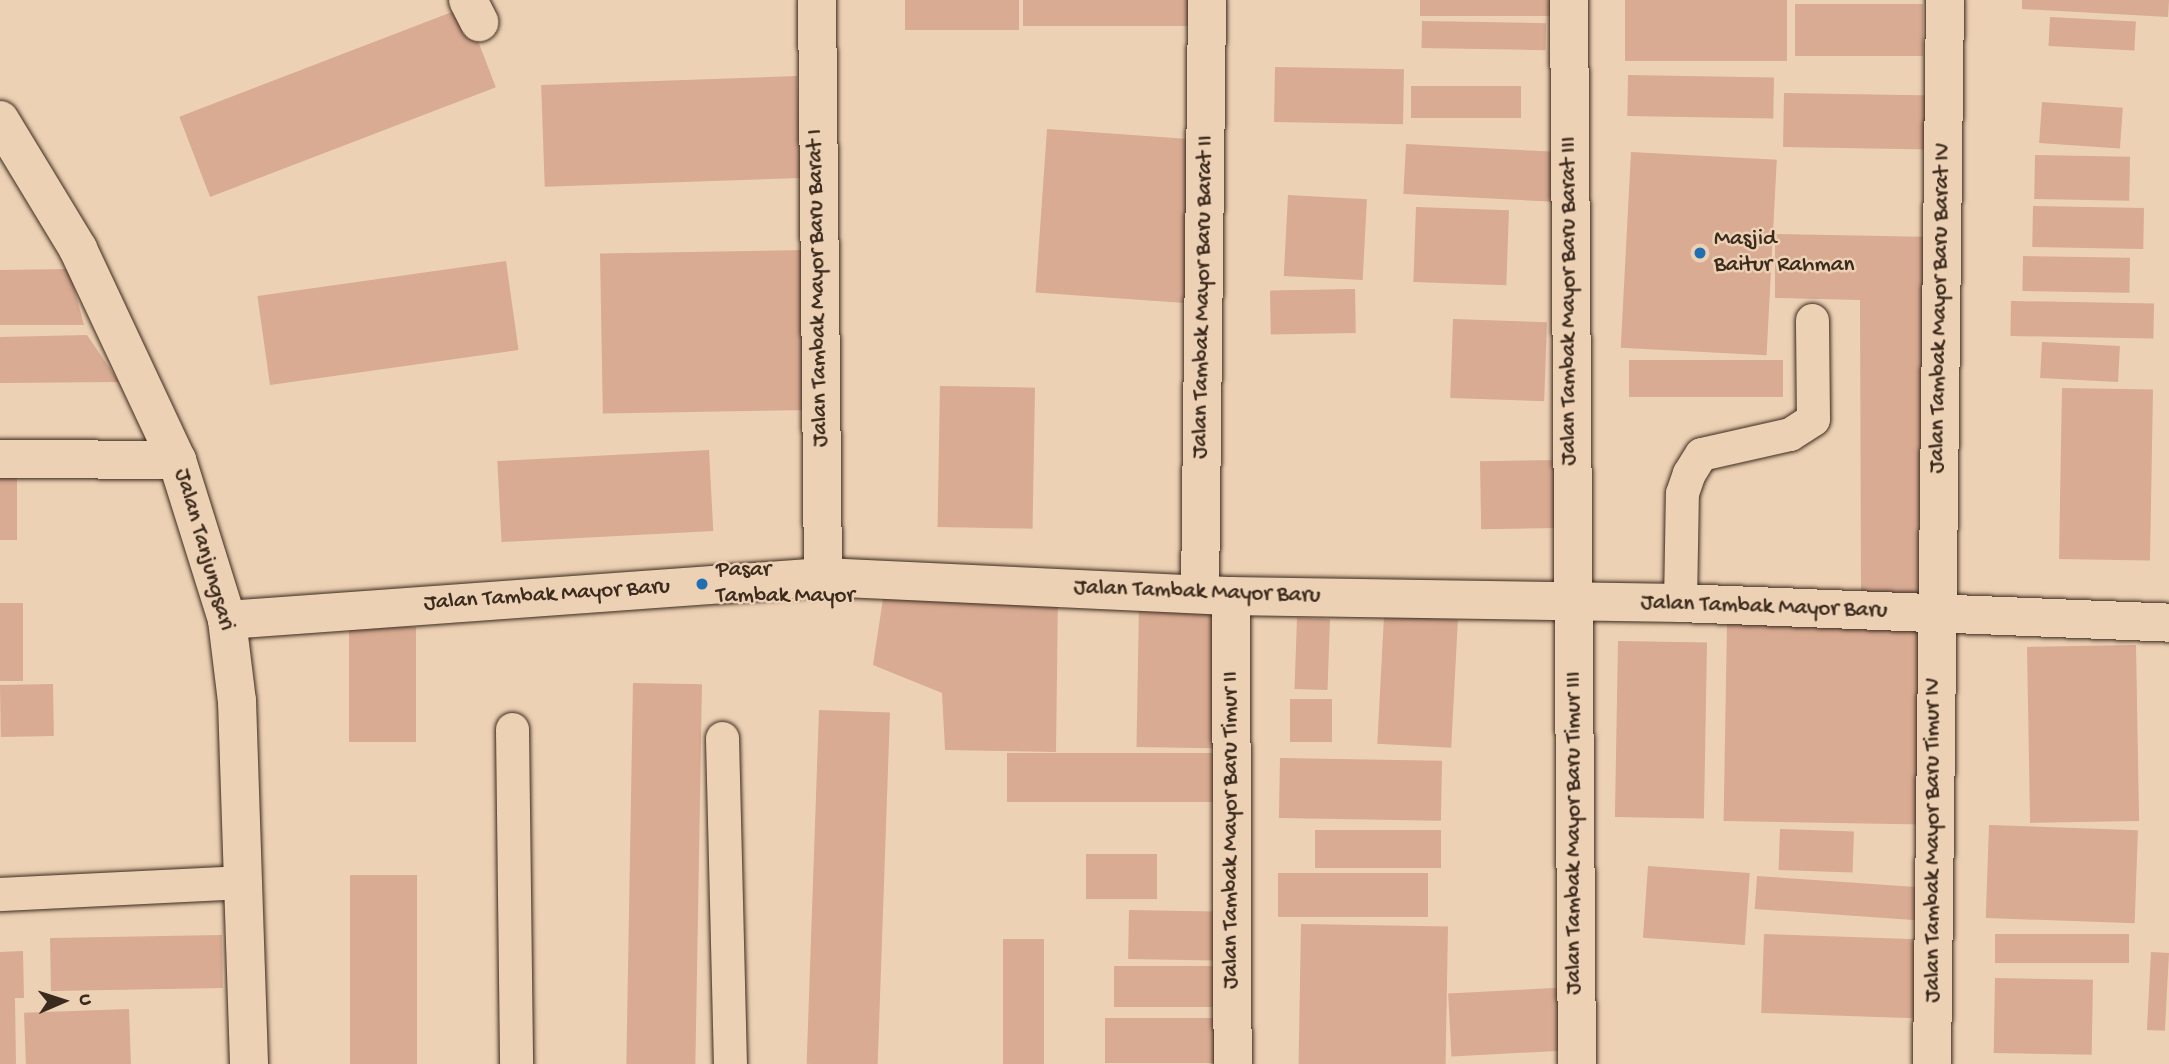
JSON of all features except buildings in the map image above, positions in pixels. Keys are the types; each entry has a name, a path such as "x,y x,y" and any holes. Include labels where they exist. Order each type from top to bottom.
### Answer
{"street":[{"name":"Jalan Tambak Mayor Baru Barat I","path":"817,0 823,577"},
{"name":"Jalan Tambak Mayor Baru Barat II","path":"1207,0 1216,595"},
{"name":"Jalan Tambak Mayor Baru Barat III","path":"1569,0 1572,602"},
{"name":"Jalan Tambak Mayor Baru Barat IV","path":"1936,615 1945,0"},
{"name":"Jalan Tanjungsari","path":"0,120 78,249 177,460 227,620 237,701 249,1064"},
{"path":"0,459 177,460"},
{"name":"Jalan Tambak Mayor Baru","path":"227,620 823,577 1216,595 1680,603 2169,623"},
{"name":"Jalan Tambak Mayor Baru Timur II","path":"1216,595 1233,1064"},
{"name":"Jalan Tambak Mayor Baru Timur III","path":"1572,602 1577,1064"},
{"name":"Jalan Tambak Mayor Baru Timur IV","path":"1932,1064 1936,615"}],"lane":[{"path":"1680,603 1682,493 1689,473 1701,454 1790,434 1813,419 1812,320"},
{"path":"512,729 516,1064"},
{"path":"722,738 730,1064"},
{"path":"0,894 243,882"}],"place":[{"name":"Masjid Baitur Rahman","path":"1700,253"},
{"name":"Pasar Tambak Mayor","path":"702,584"}]}
